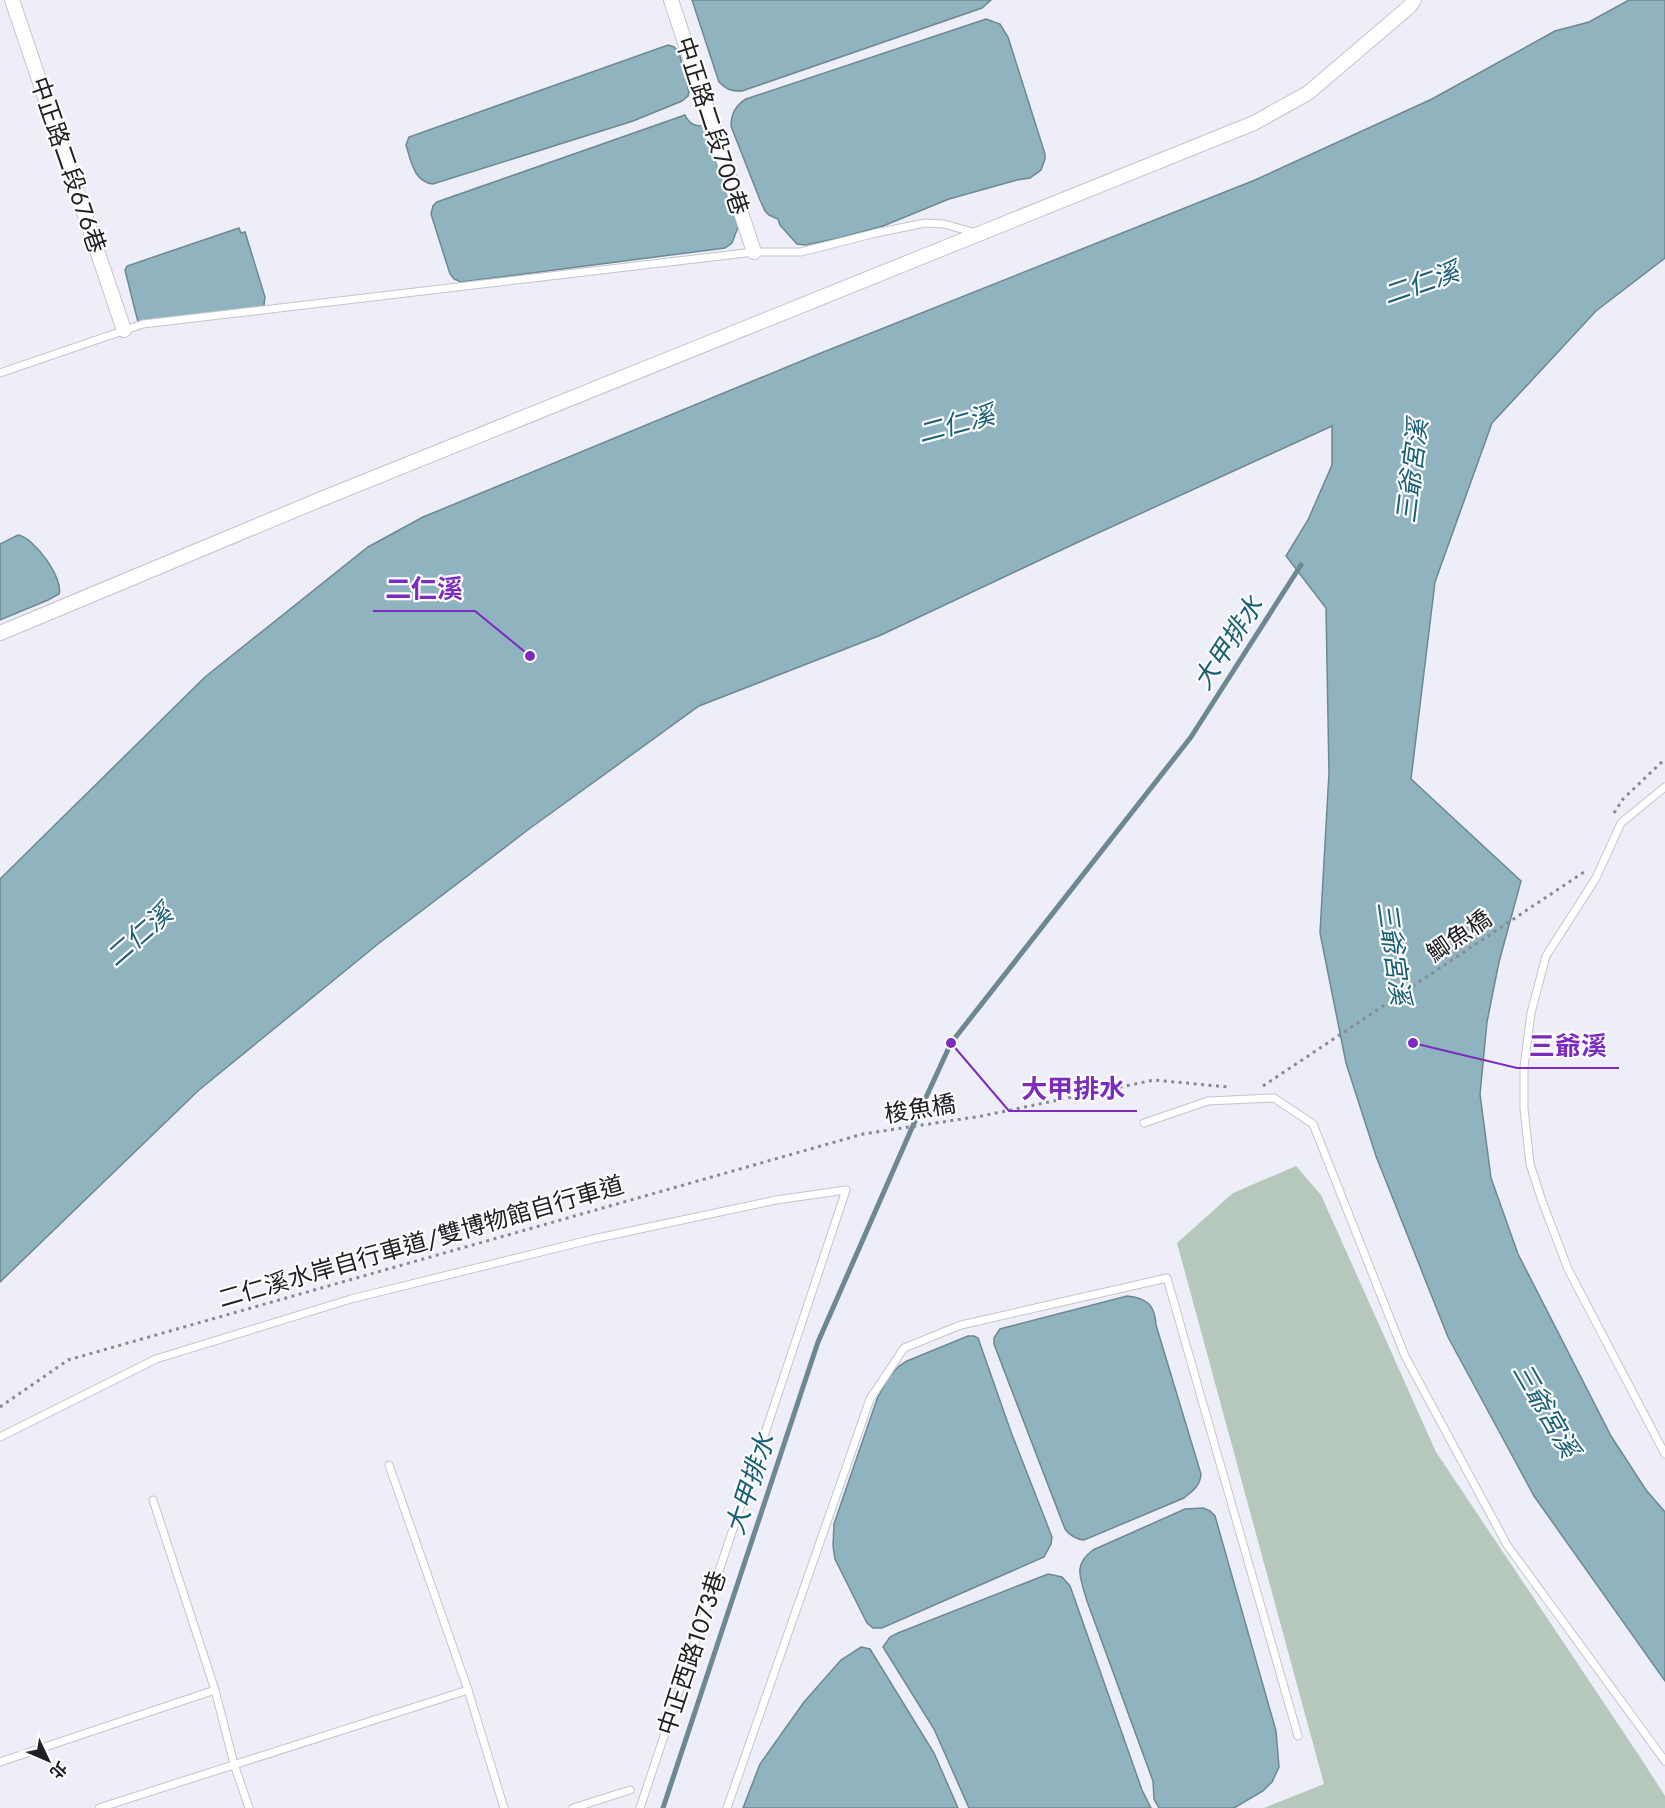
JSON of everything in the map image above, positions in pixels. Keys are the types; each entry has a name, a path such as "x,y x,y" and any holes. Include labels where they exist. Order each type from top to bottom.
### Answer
{"street":[{"name":"中正路二段676巷","path":"12,0 124,330"},
{"name":"中正路二段700巷","path":"671,0 754,252"},
{"path":"0,633 319,500 1254,123 1308,93 1409,7 1414,0"}],"lane":[{"path":"0,373 142,324 754,252 801,252 925,223 944,224 979,233"},
{"path":"1665,787 1621,823 1596,878 1546,957 1532,1013 1524,1067 1524,1108 1530,1164 1542,1200 1568,1269 1665,1454"},
{"path":"1144,1123 1208,1101 1274,1098 1313,1124 1405,1356 1507,1545 1665,1761"},
{"name":"中正西路1073巷","path":"0,1437 156,1359 351,1299 604,1237 776,1200 846,1190 640,1808"},
{"path":"728,1808 870,1399 904,1348 961,1325 1167,1278 1298,1736"},
{"path":"389,1465 468,1690 504,1808"},
{"path":"153,1500 215,1690 234,1764 249,1808"},
{"path":"0,1762 215,1690"},
{"path":"99,1808 468,1690"},
{"path":"573,1808 630,1790"}],"path":[{"path":"1613,814 1623,799 1665,759"},
{"name":"鯽魚橋","path":"1257,1090 1578,878"},
{"name":"梭魚橋","path":"863,1134 982,1116 1154,1080 1234,1088"},
{"name":"二仁溪水岸自行車道/雙博物館自行車道","path":"0,1407 68,1360 863,1134"}],"green space":[{"path":"1296,1166 1321,1195 1436,1452 1640,1757 1665,1796 1665,1808 1264,1808 1324,1784 1177,1243 1233,1193"}],"water":[{"path":"692,0 991,0 982,8 742,91 735,91 729,90 719,82"},
{"name":"二仁溪","path":"1629,0 1665,0 1665,258 1596,311 1492,423 1435,582 1411,779 1521,881 1499,962 1487,1022 1480,1094 1491,1178 1518,1254 1611,1436 1646,1490 1665,1512 1665,1681 1534,1496 1448,1337 1376,1156 1346,1063 1320,933 1329,773 1326,608 1286,556 1308,520 1332,465 1332,426 881,635 699,706 529,829 378,944 199,1090 0,1282 0,879 205,677 368,547 423,517 816,355 1255,180 1432,99 1555,31 1589,22"},
{"path":"986,19 1000,24 1008,37 1045,154 1041,170 1030,178 949,199 883,226 839,238 805,245 797,244 780,225 778,219 765,211 731,126 733,114 742,101"},
{"path":"668,45 679,52 689,92 682,101 633,121 433,184 421,179 414,170 406,145 409,137"},
{"path":"685,115 693,124 704,126 738,227 732,243 725,248 461,282 450,274 431,214 437,202"},
{"path":"239,228 241,233 245,232 265,297 263,312 142,327 138,322 125,270 127,266"},
{"path":"18,535 32,543 46,560 57,579 59,594 0,620 0,544"},
{"path":"1127,1296 1145,1301 1154,1312 1201,1474 1196,1488 1184,1498 1081,1540 1065,1529 994,1344 994,1338 1000,1329"},
{"path":"968,1336 978,1338 1011,1432 1052,1537 1051,1544 1044,1557 882,1628 873,1628 867,1623 835,1559 834,1524 877,1399 888,1378 907,1361"},
{"path":"1203,1508 1215,1516 1276,1731 1279,1767 1272,1782 1263,1791 1234,1808 1159,1808 1154,1799 1153,1781 1087,1601 1080,1567 1082,1561 1093,1550 1185,1509"},
{"path":"1048,1574 1062,1577 1070,1586 1142,1790 1151,1808 969,1808 934,1729 883,1647 890,1637 898,1633"},
{"path":"861,1647 870,1649 934,1753 958,1808 743,1808 760,1764 804,1702 841,1660"}],"waterway":[{"name":"大甲排水","path":"663,1808 818,1342 951,1043 1191,737 1301,565"}],"place":[{"name":"二仁溪","path":"530,656"},
{"name":"大甲排水","path":"951,1043"},
{"name":"三爺溪","path":"1413,1043"}],"water label":[{"name":"三爺宮溪","path":"1412,471"},
{"name":"三爺宮溪","path":"1394,953"},
{"name":"三爺宮溪","path":"1546,1410"}]}
